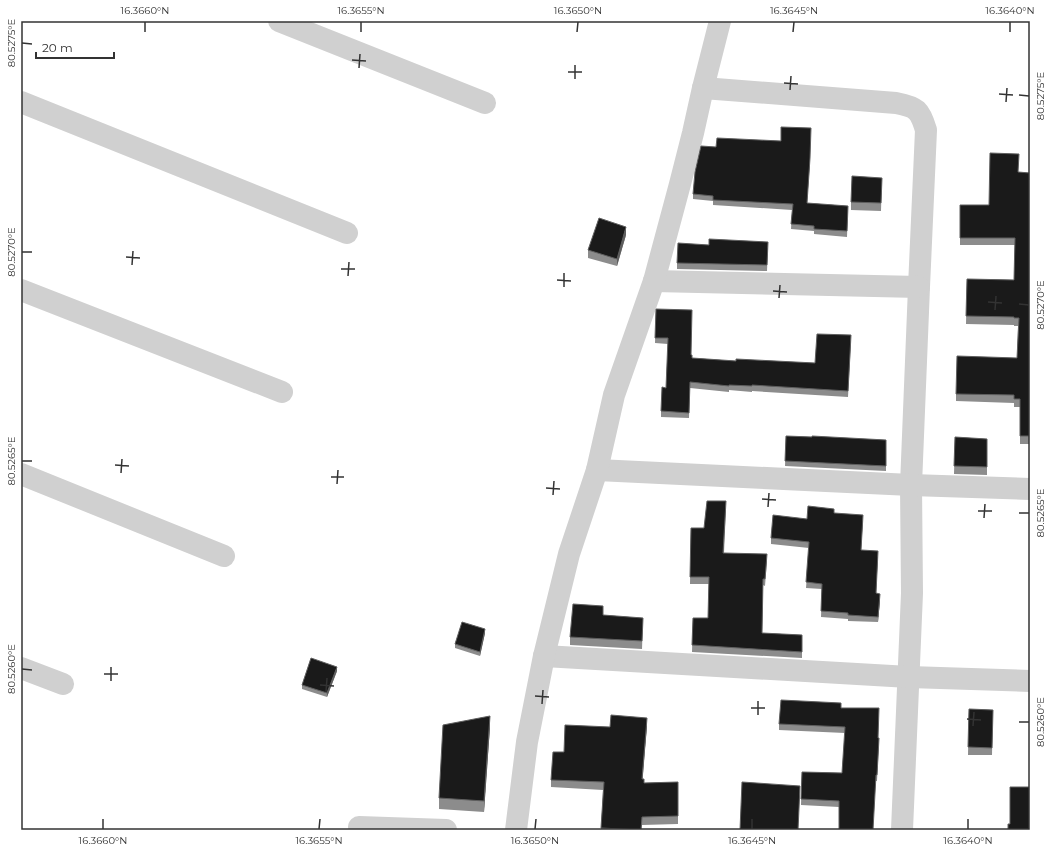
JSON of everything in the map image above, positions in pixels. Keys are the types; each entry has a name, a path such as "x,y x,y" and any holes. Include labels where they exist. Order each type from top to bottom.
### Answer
{"street":[{"path":"279,21 485,103"},
{"path":"516,830 527,742 544,656 569,554 597,470 614,395 654,281 692,141 703,88 720,21"},
{"path":"703,88 896,103 916,109 922,118 926,130 912,485 912,593 902,830"},
{"path":"21,102 347,233"},
{"path":"654,281 919,287"},
{"path":"21,290 282,392"},
{"path":"597,470 1030,489"},
{"path":"21,474 224,556"},
{"path":"544,656 909,677 1030,681"},
{"path":"21,668 63,684"},
{"path":"358,827 446,830"}],"building":[{"path":"781,127 811,128 807,203 848,206 847,231 814,229 814,226 791,224 793,204 713,200 713,196 693,194 695,172 701,146 716,147 717,138 781,141"},
{"path":"990,153 1019,154 1018,172 1030,173 1030,436 1020,436 1020,399 1014,399 1014,395 956,394 957,356 1017,358 1019,318 966,316 967,279 1014,280 1015,238 960,238 960,205 989,205"},
{"path":"852,176 882,178 881,203 851,202"},
{"path":"599,218 626,227 617,259 588,250"},
{"path":"709,239 768,242 767,265 677,263 678,243 709,245"},
{"path":"656,309 692,310 692,358 736,361 736,359 815,363 817,334 851,335 848,391 752,385 729,386 690,382 689,413 661,411 662,387 666,388 668,338 655,338"},
{"path":"786,436 886,440 886,466 785,461"},
{"path":"955,437 987,439 987,467 954,466"},
{"path":"707,501 726,501 723,553 767,554 765,579 763,579 762,633 802,635 802,652 692,645 693,618 708,618 709,577 690,577 691,528 704,528"},
{"path":"808,506 834,509 834,513 863,515 861,550 878,551 876,593 880,594 878,617 821,611 822,584 806,582 809,542 771,538 773,515 807,519"},
{"path":"573,604 603,606 603,615 643,618 642,641 570,637"},
{"path":"462,622 485,629 480,652 455,644"},
{"path":"311,658 337,667 327,693 302,685"},
{"path":"781,700 841,703 841,708 879,708 879,738 873,830 839,830 839,801 801,799 802,772 842,773 845,727 779,724"},
{"path":"969,709 993,710 992,748 968,747"},
{"path":"611,715 647,718 642,779 644,779 644,783 678,782 678,816 642,817 641,830 601,828 604,782 551,780 553,752 564,752 565,725 610,727"},
{"path":"490,716 484,801 439,798 443,725"},
{"path":"742,782 800,786 798,830 740,830"},
{"path":"1010,787 1030,787 1030,830 1008,830 1008,824 1010,824"}]}
